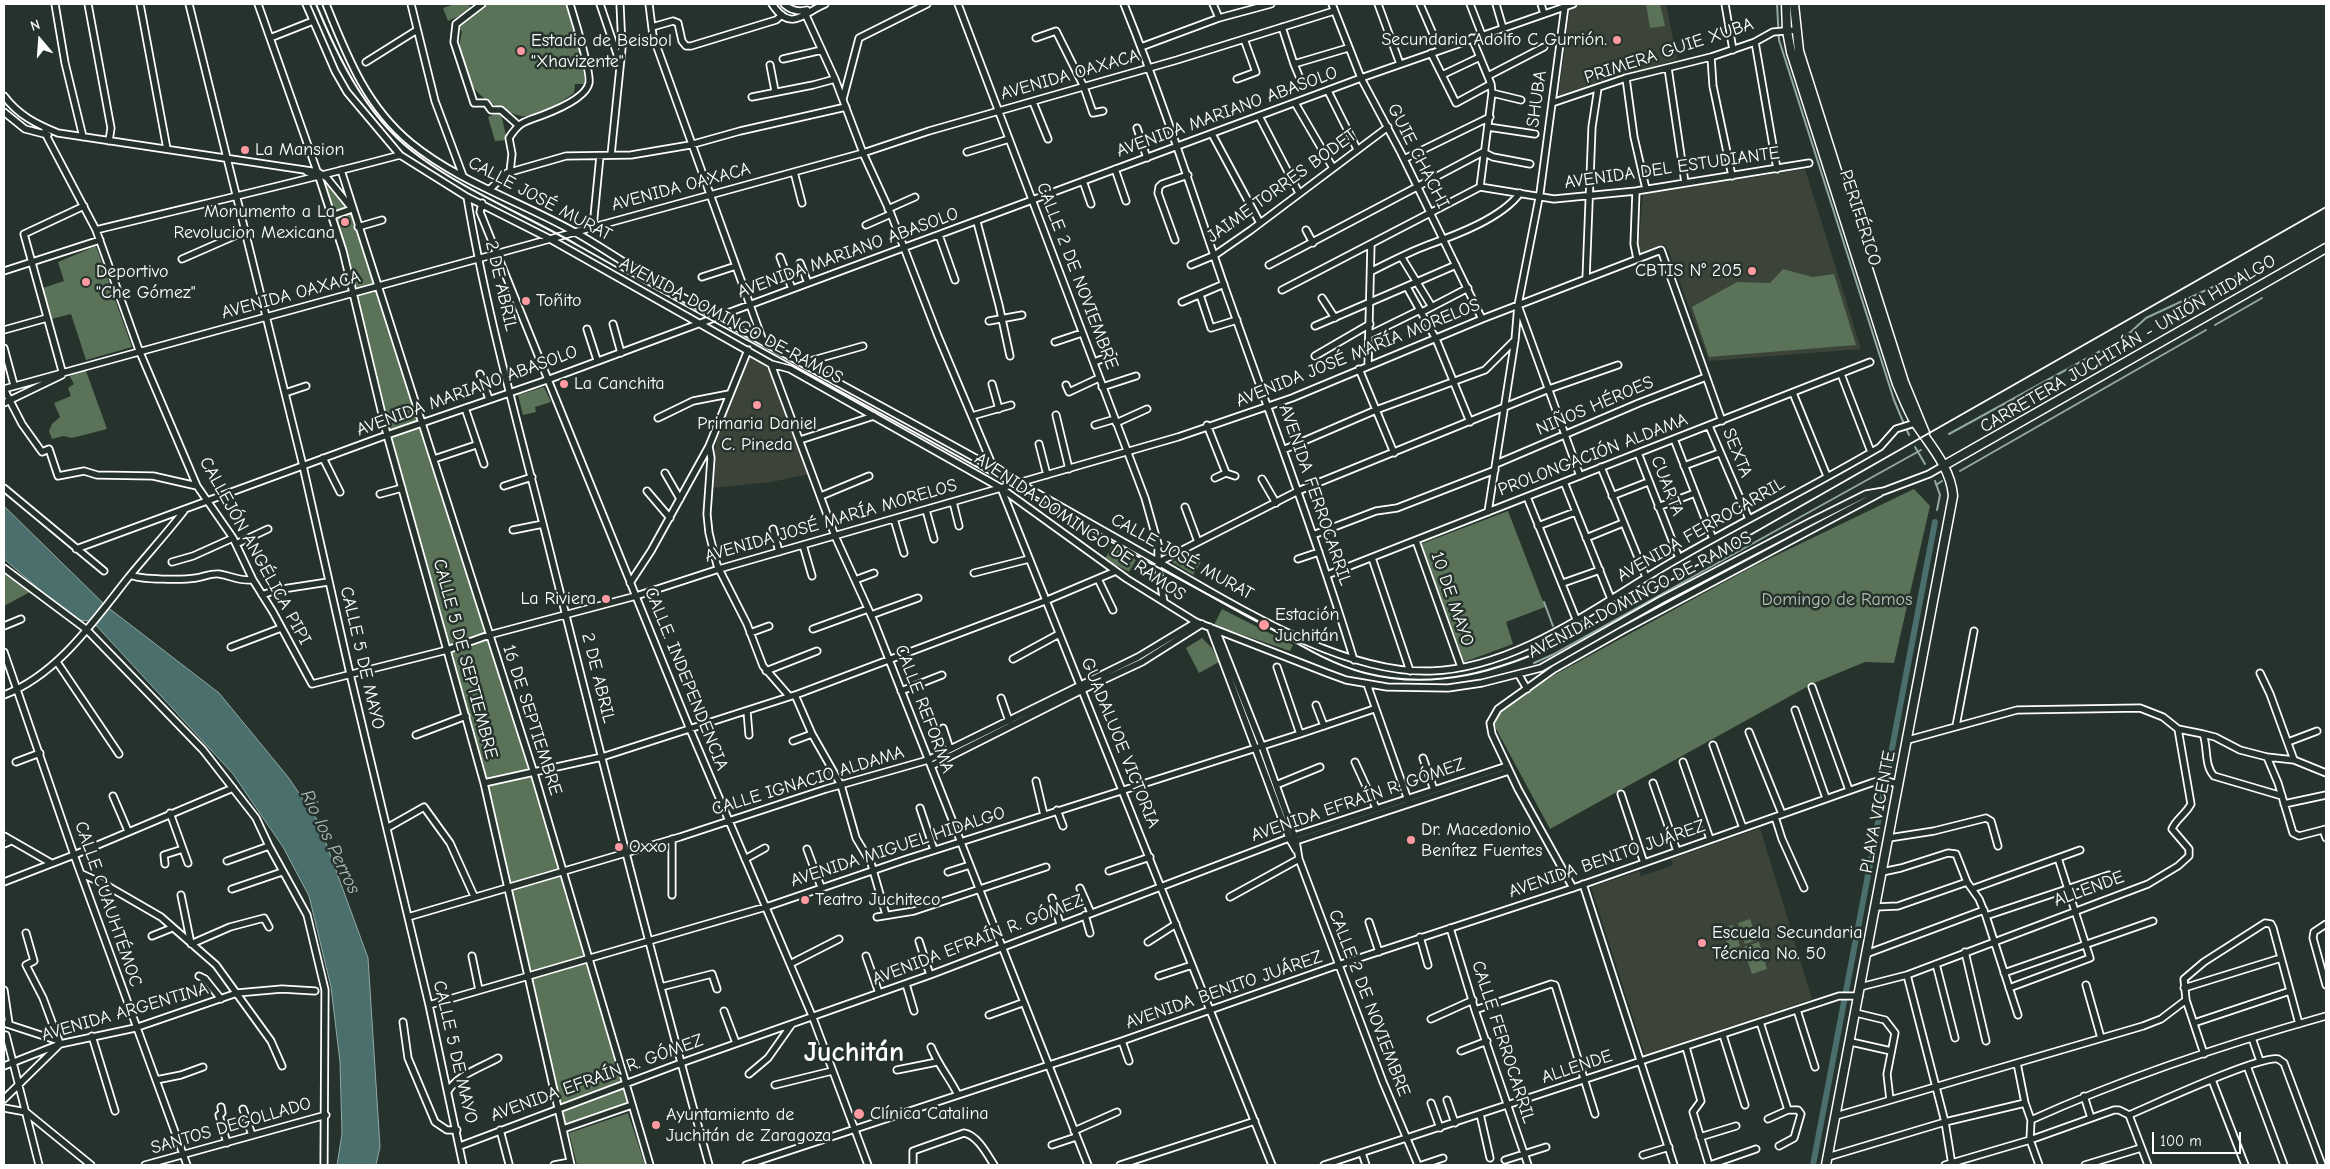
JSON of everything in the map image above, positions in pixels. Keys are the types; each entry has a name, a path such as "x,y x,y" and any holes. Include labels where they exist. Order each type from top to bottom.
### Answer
{"main road":[{"name":"PERIFÉRICO","path":"1786,4 1781,31 1791,52 1897,384 1915,423 1925,435"},
{"name":"PERIFÉRICO","path":"1794,4 1796,30 1804,70 1901,373 1925,435 1943,466"},
{"name":"CARRETERA JUCHITÁN - UNIÓN HIDALGO","path":"1943,466 2326,248"},
{"name":"PLAYA VICENTE","path":"1827,1161 1851,1042 1857,993 1876,907 1953,496 1951,483 1943,466"}],"street":[{"path":"54,4 63,53 83,137"},
{"path":"88,4 111,128 109,141"},
{"path":"140,4 167,149"},
{"name":"CALLE 5 DE MAYO","path":"189,4 303,466 328,582 429,1005 463,1165"},
{"name":"CALLE 5 DE SEPTIEMBRE","path":"258,4 321,175 353,293 387,435 484,783 571,1164"},
{"name":"AVENIDA DOMINGO DE RAMOS","path":"306,4 335,71 347,92 400,155 467,197 550,239 771,364 790,369 1001,488 1116,571 1199,623 1290,660 1346,680 1419,689 1448,688 1519,675 1552,666 1884,491 1929,474 1943,466"},
{"name":"CALLE JOSÉ MURAT","path":"326,4 352,69 361,86 381,114 410,142 463,176 574,232 672,292 719,316 1159,562 1289,632 1354,660"},
{"path":"411,4 435,101 463,176"},
{"path":"482,4 456,24 454,42 474,103 486,102 491,110 501,110 518,125"},
{"path":"510,172 512,154 509,138 518,125 561,108 584,92 589,82 578,30 570,4"},
{"path":"600,4 617,50 620,64"},
{"path":"611,155 622,48 620,4"},
{"path":"648,4 653,36 690,145 763,341"},
{"path":"772,4 786,18 797,19 816,7 825,4"},
{"path":"784,4 787,7 805,13 822,50 994,469"},
{"path":"843,100 859,38 927,4"},
{"name":"CALLE 2 DE NOVIEMBRE","path":"958,4 1145,498 1158,544 1164,602"},
{"name":"AVENIDA FERROCARRIL","path":"1124,4 1188,175 1224,284 1314,535 1354,660 1384,668 1410,671 1437,671 1460,667 1503,655 1532,644 1679,558 1880,447 1896,429 1915,423"},
{"path":"1214,4 1219,18"},
{"path":"1141,47 1219,18 1271,4"},
{"name":"GUIE CHACHI","path":"1332,4 1360,78 1418,186 1482,319"},
{"path":"1378,4 1400,64"},
{"path":"1420,4 1440,50"},
{"path":"1470,4 1482,35"},
{"path":"1496,4 1503,28"},
{"path":"1541,4 1544,14"},
{"name":"AVENIDA MARIANO ABASOLO","path":"76,549 387,435 547,380 977,222 1360,78 1573,4"},
{"path":"1725,4 1733,50"},
{"name":"SHUBA","path":"1488,512 1515,340 1518,305 1539,196 1565,6"},
{"name":"AVENIDA OAXACA","path":"4,389 62,371 266,318 593,226 863,153 1334,11"},
{"path":"652,27 673,21 678,23 682,41 686,46 691,46 776,20 782,15"},
{"path":"270,38 313,21"},
{"path":"1282,27 1299,76"},
{"path":"366,62 417,30"},
{"name":"PRIMERA GUIE XUBA","path":"1552,103 1626,78 1711,57 1781,31 1796,30"},
{"path":"1036,38 1056,31 1084,87 1093,113 1103,111"},
{"path":"1282,290 1480,187 1492,93 1491,84 1472,38"},
{"path":"1236,79 1256,72 1244,39"},
{"path":"1755,42 1777,168"},
{"path":"1488,76 1544,47"},
{"path":"1294,64 1348,48"},
{"path":"783,59 822,50"},
{"path":"1431,53 1456,103 1491,84"},
{"path":"1442,75 1480,56"},
{"path":"1711,57 1713,86 1732,176"},
{"path":"770,66 775,92"},
{"path":"1668,68 1685,183"},
{"path":"1626,78 1634,137 1646,189"},
{"path":"752,97 835,79"},
{"path":"1586,279 1592,127 1598,88"},
{"path":"1328,91 1358,149"},
{"path":"1492,93 1521,100"},
{"path":"4,96 14,109 45,128 58,133 228,158 321,175 352,208 332,216"},
{"path":"1034,102 1048,139"},
{"path":"1295,103 1333,168"},
{"path":"490,189 510,172 566,156 631,155 690,145 740,131 846,107"},
{"path":"4,112 25,129 46,135 58,133"},
{"path":"1259,116 1299,193"},
{"path":"1404,159 1490,117"},
{"name":"JAIME TORRES BODET","path":"1191,265 1214,255 1260,223 1388,127"},
{"path":"1488,127 1535,134"},
{"name":"CALLEJÓN ANGÉLICA PIPI","path":"45,128 46,135 96,230 139,350 197,486 233,538 253,580 282,628 312,684"},
{"path":"1137,128 1147,158"},
{"path":"1212,134 1260,223"},
{"path":"967,152 1009,139"},
{"path":"1483,152 1492,157 1530,164"},
{"path":"1269,265 1483,152"},
{"path":"96,230 400,155"},
{"path":"593,226 600,156"},
{"name":"AVENIDA DEL ESTUDIANTE","path":"1480,187 1554,199 1590,197 1809,163"},
{"path":"1115,169 1126,201"},
{"name":"16 DE SEPTIEMBRE","path":"341,170 534,773 650,1165"},
{"path":"794,172 802,203"},
{"path":"1175,240 1158,192 1159,187 1162,184 1188,175"},
{"path":"1083,181 1091,204"},
{"path":"1636,191 1634,244 1637,259"},
{"path":"1372,271 1426,246 1444,240 1503,209 1514,202 1520,193"},
{"name":"2 DE ABRIL","path":"467,197 477,259 510,392 626,852 709,1165"},
{"path":"866,225 915,197"},
{"name":"CALLE. INDEPENDENCIA","path":"482,203 480,212 547,380 689,727 813,1018 868,1165"},
{"path":"6,402 62,375 24,234 84,206"},
{"path":"358,228 382,220"},
{"path":"977,222 1010,356"},
{"path":"1306,230 1312,243"},
{"path":"182,259 246,231"},
{"path":"939,236 955,280"},
{"path":"4,270 100,240"},
{"path":"1368,365 1372,244"},
{"name":"AVENIDA JOSÉ MARÍA MORELOS","path":"312,684 447,650 489,635 636,596 719,569 1178,437 1207,425 1268,407 1482,319 1661,250 1706,377"},
{"path":"780,257 792,289"},
{"path":"1402,258 1432,307"},
{"path":"800,263 808,283"},
{"path":"1315,326 1456,265"},
{"path":"702,278 736,266"},
{"path":"1182,302 1224,284"},
{"path":"1407,287 1436,339 1470,422"},
{"path":"1369,335 1432,307 1468,288"},
{"path":"1200,295 1212,328 1237,320"},
{"path":"1322,298 1335,318"},
{"path":"1518,305 1580,476"},
{"path":"988,321 1022,315"},
{"path":"4,330 47,318"},
{"path":"613,324 620,352"},
{"path":"1315,356 1370,324"},
{"path":"587,329 598,360"},
{"path":"1055,342 1082,333"},
{"path":"1283,450 1376,410 1486,370 1515,340"},
{"path":"803,363 863,346"},
{"path":"4,348 14,385"},
{"path":"630,582 670,518 709,446 748,350"},
{"path":"1094,362 1113,355"},
{"name":"PROLONGACIÓN ALDAMA","path":"1326,575 1870,362"},
{"name":"CALLE REFORMA","path":"771,364 835,536 889,661 970,865 1022,1003 1088,1165"},
{"path":"1159,562 1298,491 1549,389 1618,364"},
{"path":"1359,369 1394,453"},
{"path":"480,374 489,399"},
{"path":"1841,374 1871,452"},
{"path":"1102,387 1136,376"},
{"path":"1706,377 1722,421"},
{"name":"NIÑOS HÉROES","path":"1314,535 1376,511 1397,508 1639,403 1706,377"},
{"path":"1066,385 1069,392 1099,378"},
{"path":"992,384 999,409"},
{"path":"285,394 306,386"},
{"path":"4,389 6,402 42,452 49,450 58,476 84,471 97,475 153,476 197,486"},
{"path":"1793,393 1827,476"},
{"path":"658,418 693,401 729,394"},
{"path":"972,416 1012,405"},
{"path":"464,408 484,464"},
{"path":"1095,425 1116,421 1147,409"},
{"path":"1056,415 1069,469"},
{"path":"800,440 874,416"},
{"path":"1207,425 1226,473"},
{"name":"SEXTA","path":"1709,426 1748,519"},
{"path":"1674,439 1713,539"},
{"path":"1040,444 1046,475"},
{"path":"434,459 476,445"},
{"path":"709,446 711,458 707,514 709,533 719,569 766,671 792,696 841,785 856,838 874,870 886,915"},
{"name":"CUARTA","path":"1638,453 1679,558"},
{"path":"1684,466 1720,453"},
{"path":"323,458 340,492"},
{"path":"1601,467 1646,577"},
{"path":"665,473 680,499"},
{"path":"1215,478 1226,473 1235,476"},
{"path":"821,496 869,476"},
{"path":"504,486 532,477"},
{"path":"1262,479 1276,503"},
{"path":"1564,482 1611,599"},
{"path":"1612,496 1648,482"},
{"path":"4,488 104,571"},
{"path":"380,494 402,488"},
{"name":"GUADALUOE VICTORIA","path":"1001,488 1045,601 1150,856 1209,1010 1272,1165"},
{"path":"647,491 670,518"},
{"name":"AVENIDA DOMINGO DE RAMOS","path":"1552,666 1661,600 1866,494 1884,491"},
{"path":"1658,507 1695,493"},
{"path":"1527,497 1576,619"},
{"path":"953,502 959,526"},
{"path":"1185,507 1198,542"},
{"path":"926,510 934,539"},
{"path":"4,695 18,689 57,662 88,628 184,511"},
{"path":"1538,526 1575,512"},
{"path":"894,519 904,553"},
{"path":"1586,538 1623,523"},
{"path":"1808,523 1811,529"},
{"path":"513,530 543,524"},
{"path":"236,544 268,529"},
{"path":"773,529 778,552"},
{"path":"172,562 201,553 233,538"},
{"name":"10 DE MAYO","path":"1416,541 1460,667"},
{"path":"803,545 812,576"},
{"path":"1298,559 1319,552"},
{"path":"1372,558 1410,671"},
{"path":"974,573 1030,559"},
{"path":"4,568 88,628 203,750 256,818 282,872 307,915 325,990 326,1115 324,1165"},
{"path":"1563,583 1600,570"},
{"path":"484,783 602,757 689,727 792,696 1045,601 1116,571"},
{"path":"131,575 136,578 163,579 194,578 219,574 232,580 253,580"},
{"path":"855,580 874,574"},
{"path":"1098,579 1113,610"},
{"path":"262,595 276,590 328,582"},
{"path":"813,630 918,598"},
{"path":"1661,600 1664,606"},
{"path":"4,626 21,619"},
{"name":"CALLE IGNACIO ALDAMA","path":"408,917 672,839 841,785 929,763 1080,687 1140,660 1199,623"},
{"path":"750,633 769,626"},
{"path":"231,647 282,628"},
{"name":"CALLE 2 DE NOVIEMBRE","path":"1210,628 1220,646 1262,746 1292,839"},
{"name":"CALLE 2 DE NOVIEMBRE","path":"1216,630 1255,748 1292,839 1338,965 1406,1139 1418,1165"},
{"path":"1956,726 1974,631"},
{"path":"1013,659 1059,634"},
{"path":"1220,646 1229,635"},
{"path":"766,671 817,651"},
{"name":"CALLE CUAUHTÉMOC","path":"4,652 135,1028 187,1165"},
{"path":"57,662 119,754"},
{"path":"1552,666 1527,689 1498,709 1490,724 1508,768 1573,888"},
{"path":"1277,667 1300,734"},
{"path":"2260,672 2294,760"},
{"path":"1519,675 1527,689"},
{"path":"901,691 942,676"},
{"path":"1367,684 1374,709 1409,805"},
{"path":"1812,687 1849,790"},
{"path":"1001,698 1006,724"},
{"path":"1316,705 1324,726"},
{"path":"1908,740 2017,710 2140,708 2163,718 2178,729 2215,737 2240,750 2267,757 2294,760 2326,773"},
{"name":"AVENIDA MIGUEL HIDALGO","path":"429,1005 765,907 934,850 1374,709"},
{"path":"1795,710 1826,798"},
{"path":"747,711 749,735"},
{"path":"416,735 466,716"},
{"name":"CALLE IGNACIO ALDAMA","path":"929,763 950,749 1006,724"},
{"path":"943,728 950,749"},
{"name":"ALLENDE","path":"1324,1165 1686,1048 1839,996 1857,993 1994,940 2148,884 2178,866 2189,856 2189,849 2172,829 2173,824 2186,813 2191,804 2178,729"},
{"path":"2288,742 2317,731"},
{"path":"1749,732 1782,814"},
{"path":"793,740 812,734"},
{"path":"2204,734 2209,766 2214,776 2282,796"},
{"path":"1713,745 1743,828"},
{"path":"16,762 40,753"},
{"path":"2267,757 2295,835 2324,830 2326,838"},
{"path":"1424,758 1434,790"},
{"path":"1355,762 1376,808"},
{"path":"1683,762 1710,840"},
{"path":"1276,785 1320,766"},
{"name":"AVENIDA EFRAÍN R. GÓMEZ","path":"460,1146 558,1107 626,1085 736,1043 813,1018 1161,886 1376,808 1508,768"},
{"name":"AVENIDA EFRAÍN R. GÓMEZ","path":"1292,839 1409,805 1508,768"},
{"name":"AVENIDA BENITO JUÁREZ","path":"746,1165 1122,1041 1420,937 1573,888 1849,790 1881,780 1899,784"},
{"path":"1036,781 1044,815"},
{"path":"1653,782 1677,851"},
{"path":"4,882 74,855 233,788"},
{"path":"1621,794 1644,863"},
{"path":"2284,804 2326,795"},
{"path":"113,796 128,831"},
{"path":"387,828 424,807 450,843 474,896"},
{"path":"920,808 934,850"},
{"path":"1058,810 1063,826"},
{"path":"170,813 188,863"},
{"path":"1775,817 1782,839 1804,888"},
{"path":"1889,838 1934,831 1986,818 1991,821 1998,846"},
{"path":"4,836 51,863"},
{"path":"672,839 672,896"},
{"path":"4,844 11,841"},
{"path":"227,862 269,846"},
{"path":"745,859 765,848"},
{"path":"165,864 164,855 183,849"},
{"path":"807,849 821,887"},
{"path":"1972,889 2080,850"},
{"path":"1882,872 1952,852 1956,854 1967,882 1985,913 2018,1016"},
{"path":"1109,870 1150,856"},
{"path":"2009,988 2090,960 2058,858"},
{"path":"1230,897 1299,859"},
{"path":"948,872 970,865"},
{"path":"877,917 914,911 1046,867"},
{"path":"232,889 282,872"},
{"path":"82,874 104,884 161,917 216,965 271,1041 282,1066"},
{"path":"1866,954 1985,913 2069,890 2109,875"},
{"path":"1876,907 1898,906 1967,882"},
{"path":"1583,884 1674,1165"},
{"path":"1080,888 1088,914 1090,933"},
{"path":"181,895 192,944"},
{"path":"1052,898 1060,924"},
{"path":"192,944 230,927 264,918 269,928"},
{"path":"2004,972 2153,921"},
{"path":"1369,922 1379,952"},
{"path":"2204,1054 2186,1000 2184,979 2265,923 2271,924 2273,928 2299,1024"},
{"path":"1148,942 1176,924"},
{"path":"2326,924 2314,932 2313,938 2326,985"},
{"path":"152,936 172,928"},
{"name":"CALLE FERROCARRIL","path":"1450,928 1528,1165"},
{"path":"26,933 34,961 26,964 43,998 60,1043"},
{"path":"1420,937 1428,965"},
{"path":"790,964 839,939"},
{"path":"919,941 930,975"},
{"path":"1965,952 1986,1041"},
{"path":"472,956 478,990"},
{"path":"866,956 879,993"},
{"path":"2184,988 2281,958"},
{"path":"1936,964 1956,1038"},
{"path":"1159,976 1192,965"},
{"path":"661,987 712,974 717,989"},
{"path":"1907,975 1945,1122 1952,1164"},
{"path":"199,976 205,979 221,999"},
{"path":"906,984 914,1011"},
{"path":"1476,1010 1550,984 1555,985 1595,1114"},
{"path":"2086,984 2101,1038"},
{"name":"AVENIDA ARGENTINA","path":"4,1066 60,1043 135,1028 237,993 282,989 315,991"},
{"path":"4,990 7,1023 60,1043"},
{"path":"2194,1022 2290,991"},
{"path":"1431,1019 1473,1000"},
{"path":"1836,1116 2143,1026 2161,1019 2186,1000"},
{"path":"989,1015 1022,1003"},
{"path":"1797,1010 1815,1067"},
{"path":"724,1011 736,1043"},
{"path":"1856,1013 1885,1020 1896,1033 1887,1074 1890,1100"},
{"path":"2031,1120 2084,1096 2252,1038 2326,1016"},
{"path":"403,1022 408,1058 435,1122 447,1130 457,1130"},
{"path":"1760,1022 1788,1110"},
{"path":"749,1074 768,1058 792,1024"},
{"path":"6,1035 39,1165"},
{"path":"1723,1035 1745,1106"},
{"path":"92,1036 114,1111"},
{"path":"2252,1038 2260,1061"},
{"path":"1122,1041 1129,1061"},
{"path":"1461,1050 1487,1042"},
{"path":"1851,1042 1891,1051"},
{"path":"4,1099 60,1043"},
{"path":"931,1047 937,1062 950,1077 958,1096"},
{"path":"1686,1048 1701,1101 1693,1112 1710,1165 1756,1149"},
{"path":"448,1091 460,1077 471,1074 498,1058"},
{"path":"2129,1116 2260,1061 2278,1059 2284,1063 2322,1165"},
{"path":"897,1070 937,1062"},
{"path":"2017,1063 2025,1103 2031,1120 2030,1140 2039,1165"},
{"path":"2248,1066 2284,1165"},
{"path":"156,1080 181,1075 203,1067"},
{"path":"775,1085 832,1071"},
{"path":"2212,1080 2245,1165"},
{"path":"2084,1096 2091,1118"},
{"path":"1447,1100 1455,1123"},
{"path":"1431,1103 1440,1128"},
{"path":"1827,1161 1945,1122 2025,1103"},
{"path":"563,1129 632,1105"},
{"path":"221,1107 222,1113 219,1115 227,1143"},
{"path":"4,1108 26,1112 91,1165"},
{"path":"243,1109 252,1135"},
{"path":"1768,1119 1788,1110 1798,1110 1801,1114 1794,1138 1779,1146"},
{"path":"1945,1165 2030,1140 2119,1110 2129,1116 2148,1165"},
{"path":"1052,1145 1117,1112"},
{"path":"1480,1114 1490,1158"},
{"name":"SANTOS DEGOLLADO","path":"144,1165 326,1115"},
{"path":"1120,1165 1255,1121"},
{"path":"1700,1137 1736,1126"},
{"path":"500,1130 509,1164"},
{"path":"913,1165 913,1150 964,1133 969,1134 974,1139 994,1165"},
{"path":"1506,1160 1546,1147"},
{"path":"1644,1155 1669,1147"},
{"path":"2084,1165 2141,1148"},
{"path":"1362,1153 1366,1165"},
{"path":"1422,1165 1443,1158"},
{"path":"554,1165 571,1164"}],"shaded area":[{"path":"1582,4 1666,4 1677,59 1558,100 1570,8"},
{"path":"1805,169 1861,349 1709,361 1668,250 1664,244 1640,253 1638,250 1643,194"},
{"name":"Primaria Daniel C. Pineda","path":"749,357 754,358 769,370 809,474 771,482 711,488 717,439"},
{"name":"Escuela Secundaria Técnica No. 50","path":"1760,828 1812,999 1645,1055 1591,887 1639,871 1641,876 1657,871 1673,865 1671,859"}],"green space":[{"path":"455,4 469,4 471,11 448,21 443,8"},
{"name":"Estadio de Beisbol \"Xhavizente\"","path":"487,4 571,4 578,28 585,84 575,84 574,93 569,97 549,109 534,115 519,116 495,106 485,99 468,80 463,69 460,57 462,32 457,25"},
{"path":"1646,4 1660,4 1665,26 1650,28"},
{"path":"501,114 507,140 495,141 488,117"},
{"path":"318,172 352,209 534,773 632,1105 563,1129 484,783 387,435 353,293"},
{"path":"96,246 132,347 86,360 71,314 51,319 43,288 64,281 58,262"},
{"path":"1783,269 1812,277 1834,274 1856,345 1709,357 1692,307 1737,282 1770,283"},
{"path":"85,368 107,429 72,438 63,436 52,439 49,431 52,424 60,417 54,403 71,396 68,388 74,384 68,373"},
{"path":"544,387 551,402 535,407 536,412 523,415 518,395"},
{"name":"Domingo de Ramos","path":"1914,489 1930,506 1894,663 1865,662 1812,684 1550,829 1494,725 1502,709 1556,674 1754,566"},
{"path":"1508,511 1545,607 1506,622 1513,644 1464,662 1421,544"},
{"path":"1112,546 1136,560 1129,572 1105,559"},
{"path":"1188,555 1201,562 1193,575 1172,562"},
{"path":"4,573 30,592 4,606"},
{"path":"1222,609 1293,645 1290,651 1214,625"},
{"path":"1202,638 1212,648 1219,662 1199,673 1186,648"},
{"path":"1750,919 1757,940 1745,944 1738,923"},
{"path":"1733,925 1740,946 1729,950 1722,928"},
{"path":"1759,942 1767,969 1752,974 1743,947"},
{"path":"628,1113 645,1165 577,1165 569,1133"}],"water":[{"path":"4,506 106,606 219,693 288,777 318,821 368,958 380,1147 376,1165 337,1165 342,1134 340,1062 331,987 309,896 283,847 233,774 92,621 75,620 4,559"}],"waterway":[{"path":"1777,4 1779,40 1894,400 1904,424"},
{"path":"1949,434 2124,338 2146,318 2245,272"},
{"path":"2215,325 2262,298"},
{"path":"1960,471 2206,330"},
{"path":"1906,428 1909,435"},
{"path":"1915,447 1925,464"},
{"path":"1534,663 1552,655 1921,450"},
{"path":"1935,481 1940,495 1937,510"},
{"path":"1936,485 1942,481"},
{"path":"1813,1165 1935,522"},
{"path":"1544,602 1553,626"}],"railway":[{"path":"316,4 355,84 380,120 412,151 451,178 558,234 1307,649 1350,669 1391,678 1417,680 1467,675 1516,661 1564,641 2326,207"}],"place":[{"name":"Secundaria Adolfo C Gurrión.","path":"1617,40"},
{"name":"Estadio de Beisbol \"Xhavizente\"","path":"521,51"},
{"name":"La Mansion","path":"245,150"},
{"name":"Monumento a La Revolucion Mexicana","path":"345,222"},
{"name":"CBTIS N° 205","path":"1752,271"},
{"name":"Deportivo \"Che Gómez\"","path":"86,282"},
{"name":"Toñito","path":"526,301"},
{"name":"La Canchita","path":"564,384"},
{"name":"Primaria Daniel C. Pineda","path":"757,405"},
{"name":"La Riviera","path":"606,599"},
{"name":"Estación Juchitán","path":"1264,625"},
{"name":"Dr. Macedonio Benítez Fuentes","path":"1411,840"},
{"name":"Oxxo","path":"619,847"},
{"name":"Teatro Juchiteco","path":"805,900"},
{"name":"Escuela Secundaria Técnica No. 50","path":"1702,943"},
{"name":"Clínica Catalina","path":"859,1114"},
{"name":"Ayuntamiento de Juchitán de Zaragoza","path":"656,1125"}],"district":[{"name":"Juchitán","path":"854,1053"}],"water label":[{"name":"Rio los Perros","path":"330,842"}]}
